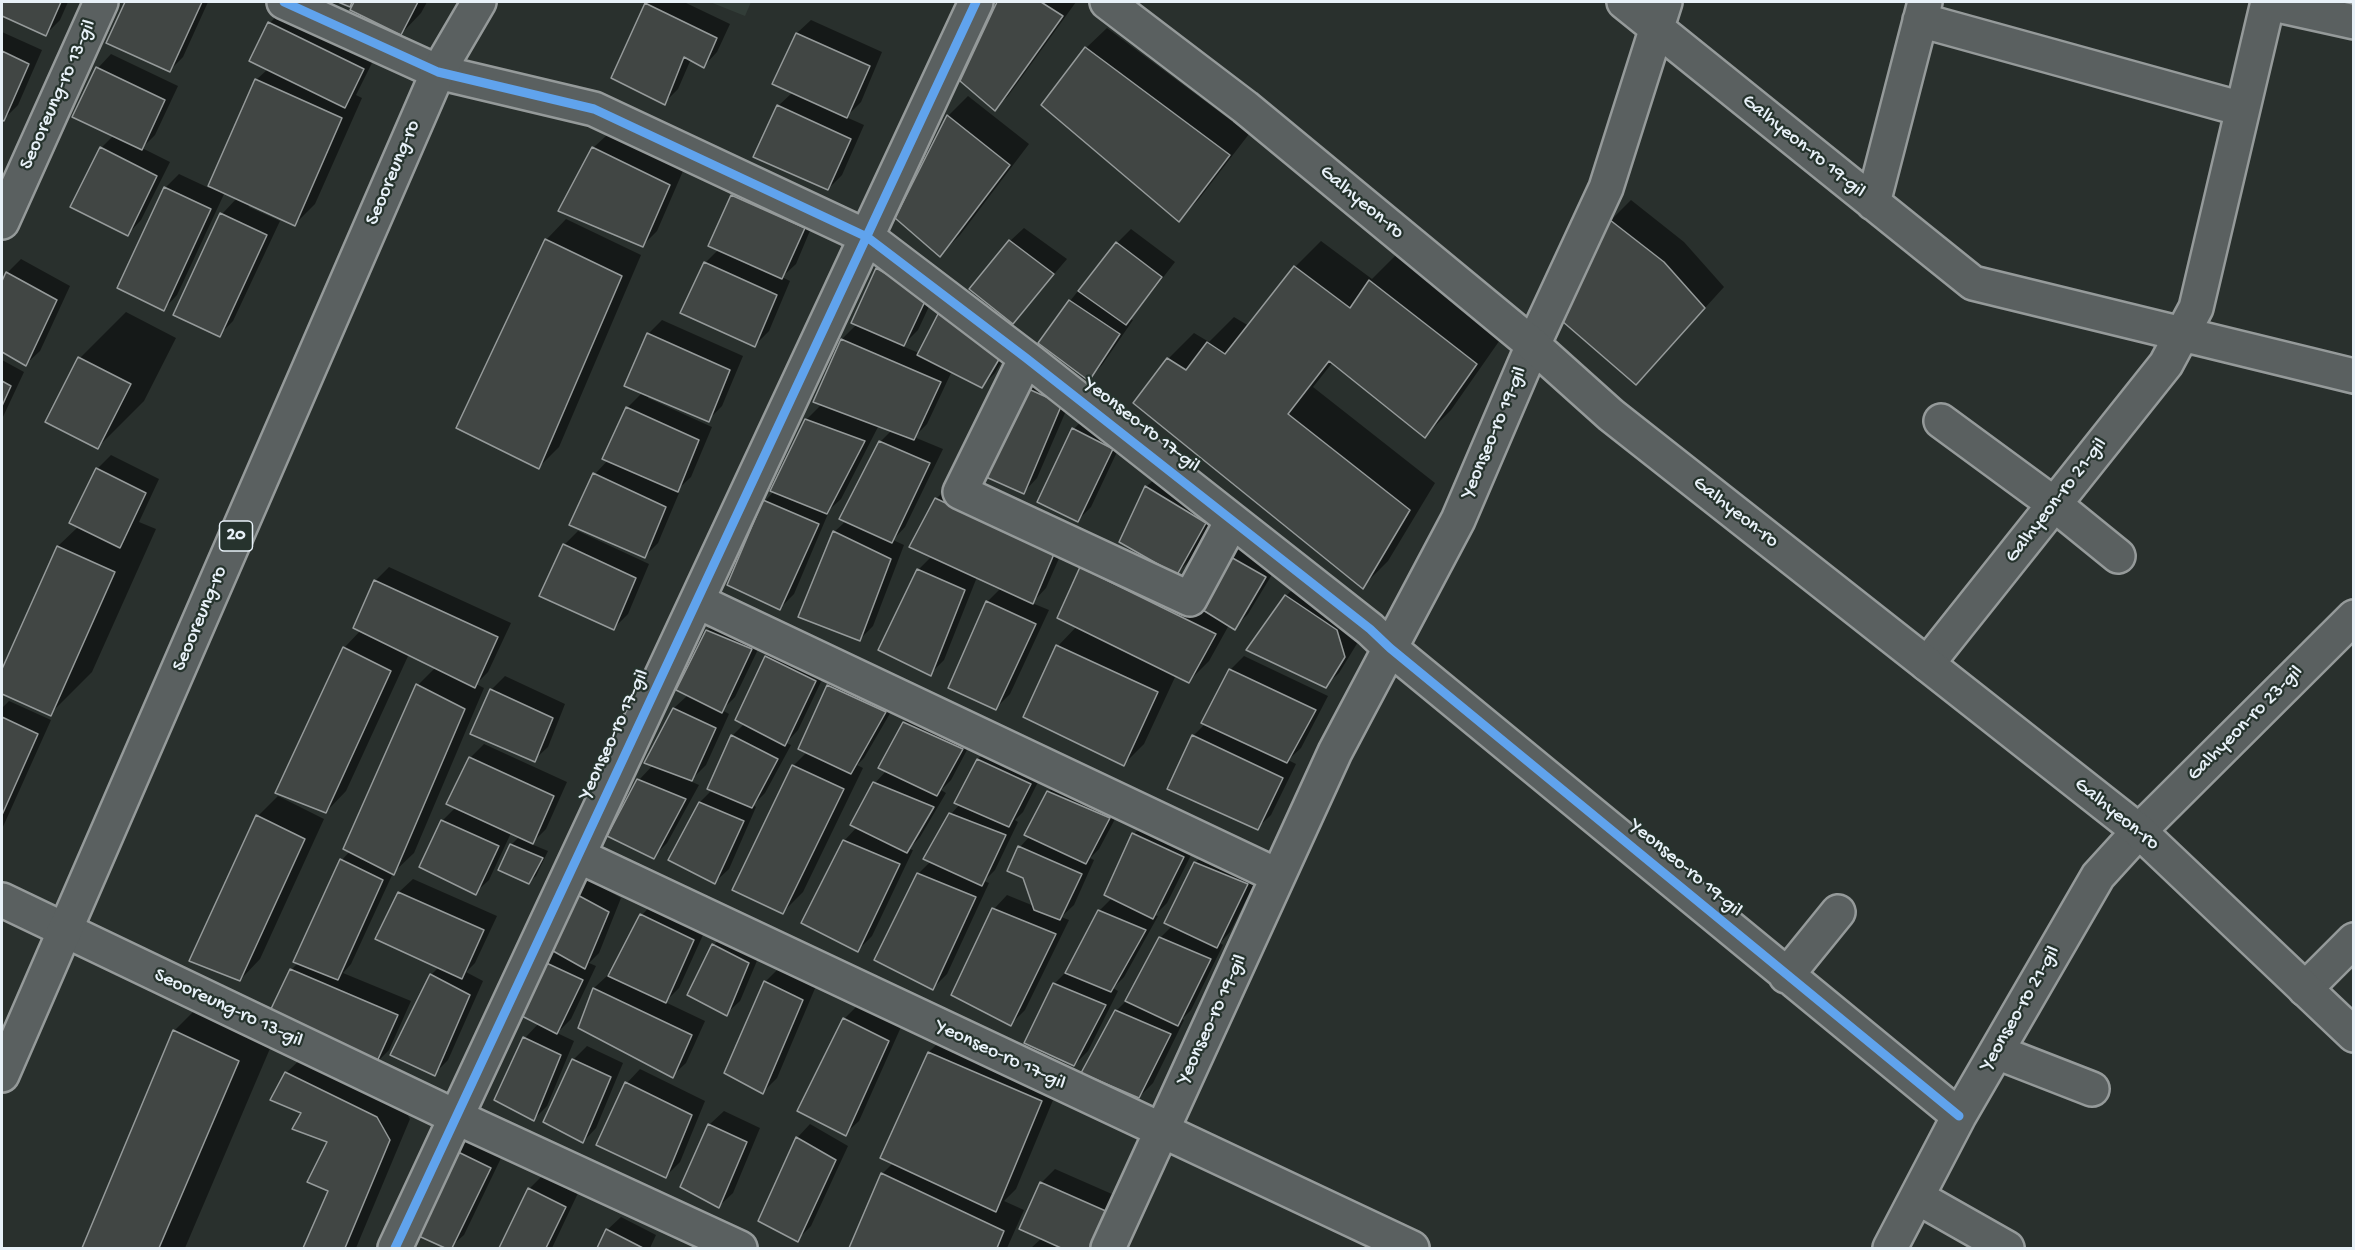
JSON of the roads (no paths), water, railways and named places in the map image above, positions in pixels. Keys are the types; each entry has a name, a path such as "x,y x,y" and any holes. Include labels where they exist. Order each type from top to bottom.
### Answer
{"street":[{"name":"Seooreung-ro 13-gil","path":"2,222 101,2"},
{"path":"284,2 438,72 594,109 867,237"},
{"name":"Seooreung-ro","path":"2,1075 438,72 479,2"},
{"name":"Yeonseo-ro 17-gil","path":"395,1248 976,2"},
{"name":"Galhyeon-ro","path":"1107,2 1245,107 1533,345 1611,415 2139,831 2354,1035"},
{"name":"Galhyeon-ro 19-gil","path":"1624,2 1661,15 1873,203 1922,11"},
{"path":"2268,2 2354,22"},
{"name":"Galhyeon-ro 21-gil","path":"1927,664 2166,364 2196,308 2268,2"},
{"path":"1922,11 2242,109"},
{"path":"1533,345 1606,188 1661,15"},
{"path":"1873,203 1973,284 2354,376"},
{"name":"Yeonseo-ro 17-gil","path":"867,237 1026,358 1370,629 1390,648"},
{"name":"Yeonseo-ro 19-gil","path":"1108,1248 1335,752 1458,520 1533,345"},
{"path":"1026,358 960,492 1190,599 1232,521"},
{"path":"1941,421 2054,504 2118,556"},
{"path":"697,601 1278,876"},
{"name":"Galhyeon-ro 23-gil","path":"2139,831 2353,617"},
{"name":"Yeonseo-ro 19-gil","path":"1390,648 1959,1116"},
{"name":"Yeonseo-ro 21-gil","path":"1890,1248 1959,1116 2098,876 2139,831"},
{"name":"Yeonseo-ro 17-gil","path":"579,856 1162,1132"},
{"name":"Seooreung-ro 13-gil","path":"2,900 456,1117"},
{"path":"1786,976 1838,912"},
{"path":"2306,989 2354,940"},
{"path":"1996,1052 2092,1089"},
{"path":"456,1117 740,1248"},
{"path":"1162,1132 1412,1248"},
{"path":"1917,1197 2007,1248"}]}
